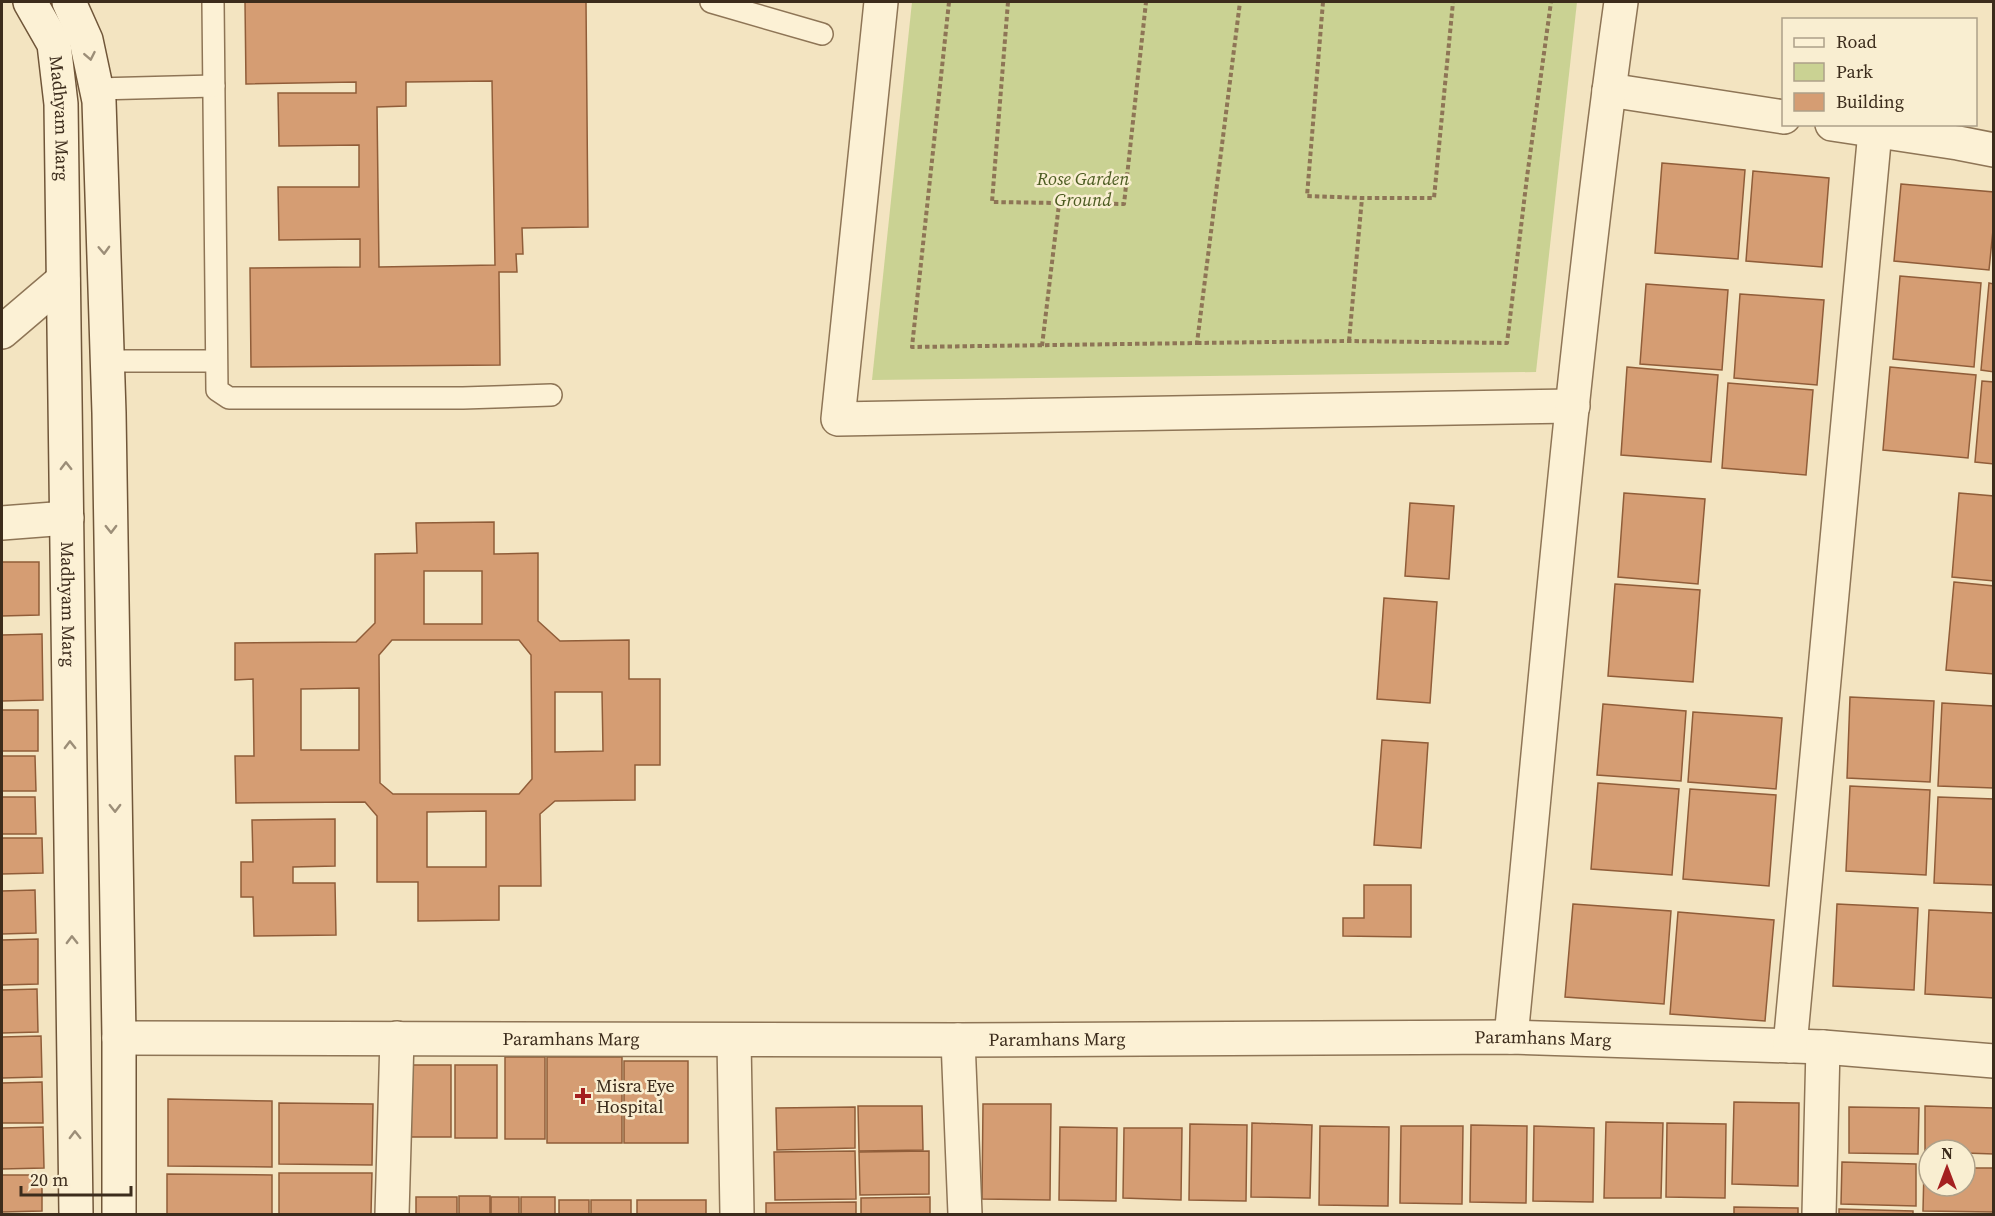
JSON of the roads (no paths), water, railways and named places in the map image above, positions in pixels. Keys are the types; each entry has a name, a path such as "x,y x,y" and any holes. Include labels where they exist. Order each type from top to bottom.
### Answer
{"street":[{"name":"Madhyam Marg","path":"30,2 54,44 61,104 76,1215"},
{"name":"Madhyam Marg","path":"69,2 87,40 99,101 107,361 119,1038 119,1215"},
{"path":"881,2 838,419 1573,406"},
{"path":"1511,1037 1573,406 1621,2"},
{"path":"1609,90 1782,117"},
{"path":"1844,126 1994,150"},
{"path":"1790,1046 1875,131"},
{"path":"2,333 63,280"},
{"path":"2,523 67,518"},
{"name":"Paramhans Marg","path":"119,1038 958,1040 1511,1037 1823,1047 1994,1061"},
{"path":"392,1215 397,1038"},
{"path":"734,1040 737,1215"},
{"path":"958,1040 965,1215"},
{"path":"1819,1215 1823,1047"}],"lane":[{"path":"213,2 217,390 229,398 463,398 551,395"},
{"path":"711,2 822,34"},
{"path":"96,89 214,86"},
{"path":"107,361 216,361"}],"place":[{"name":"Misra Eye Hospital","path":"583,1096"}],"park label":[{"name":"Rose Garden Ground","path":"1083,189"}]}
